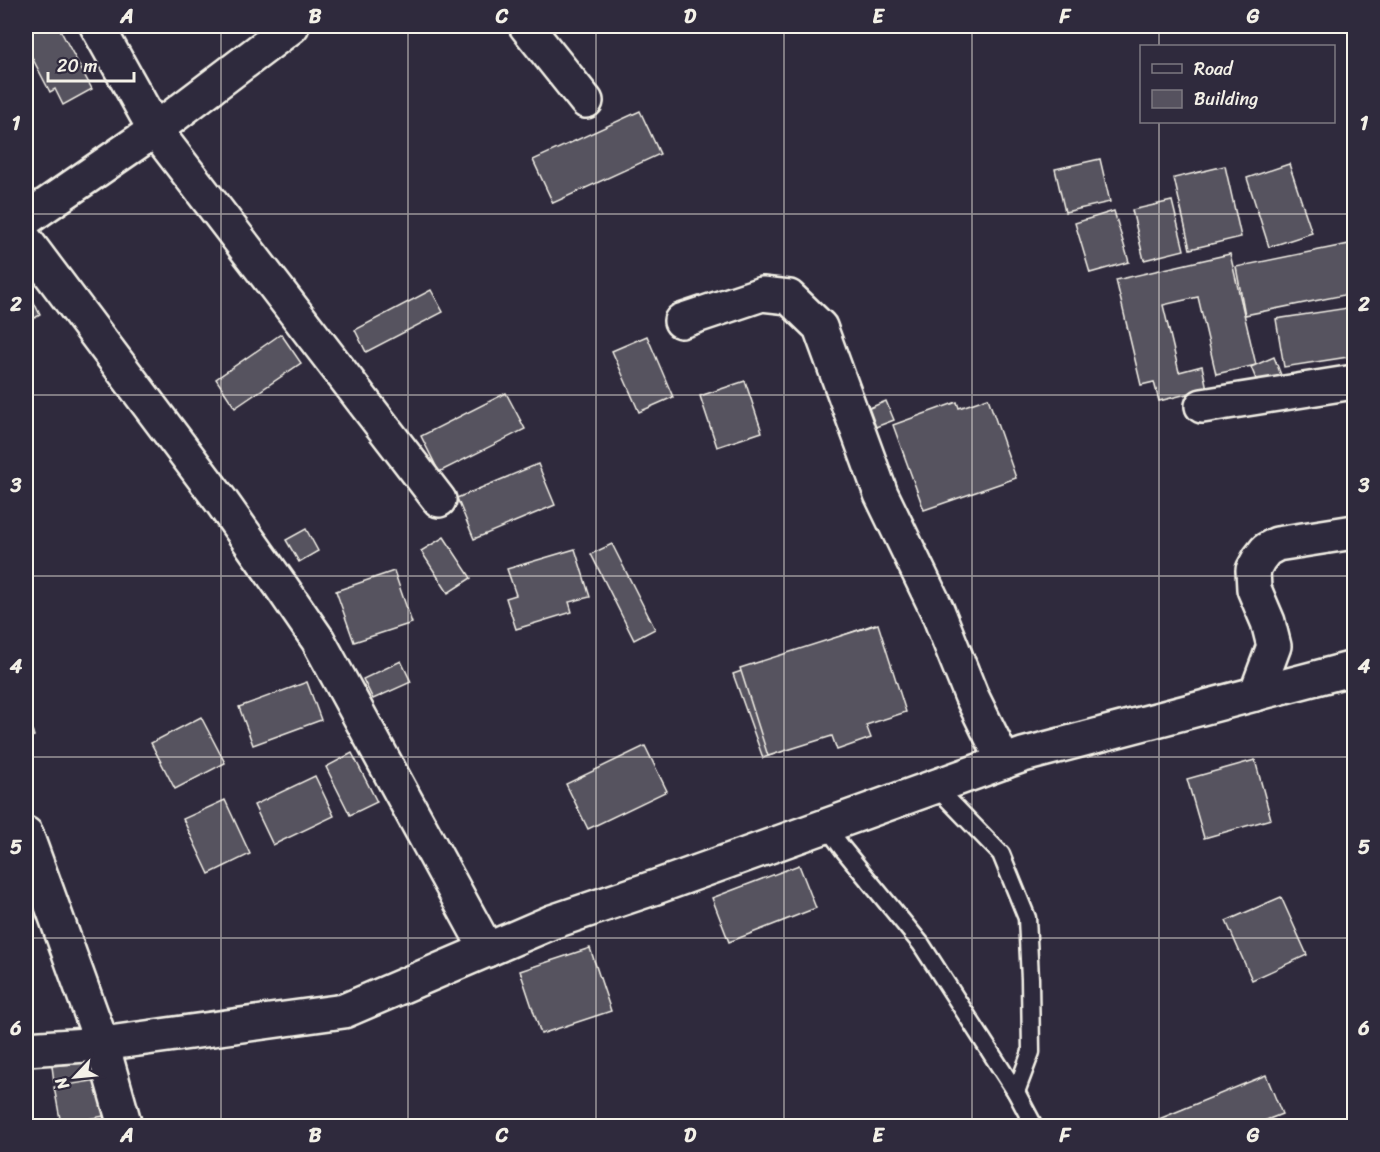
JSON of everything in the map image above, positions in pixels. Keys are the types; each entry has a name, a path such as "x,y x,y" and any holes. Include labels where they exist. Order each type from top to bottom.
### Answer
{"street":[{"path":"97,26 154,130 439,500"},
{"path":"26,219 154,130 292,26"},
{"path":"526,26 586,101"},
{"path":"26,241 221,501 318,640 487,950"},
{"path":"681,321 762,294 789,297 820,327 881,494 936,610 971,695 1004,762"},
{"path":"1202,406 1354,382"},
{"path":"1256,694 1274,646 1268,622 1254,589 1253,570 1259,559 1266,550 1277,544 1354,532"},
{"path":"26,1049 102,1044 344,1011 552,922 1004,762 1034,752 1354,668"},
{"path":"26,834 102,1044 124,1126"}],"lane":[{"path":"935,786 1001,854 1028,918 1031,1052 1016,1092"},
{"path":"826,826 921,944 1016,1092 1034,1126"}],"building":[{"path":"26,26 58,26 92,89 63,105 55,89 50,92 26,46"},
{"path":"640,111 660,154 553,203 533,160"},
{"path":"1100,159 1110,202 1065,212 1055,169"},
{"path":"1289,164 1312,233 1269,247 1247,178"},
{"path":"1225,166 1241,237 1190,249 1174,178"},
{"path":"1172,201 1184,250 1144,260 1132,210"},
{"path":"1114,211 1129,262 1090,273 1075,223"},
{"path":"1354,243 1354,293 1245,315 1236,267"},
{"path":"1230,254 1256,365 1216,374 1198,297 1163,305 1179,372 1202,366 1207,389 1159,401 1154,382 1141,385 1116,280"},
{"path":"26,286 40,315 26,323"},
{"path":"431,290 443,312 366,352 355,330"},
{"path":"1354,307 1354,356 1284,367 1276,319"},
{"path":"281,334 301,363 235,408 216,379"},
{"path":"647,336 673,397 639,412 612,351"},
{"path":"1274,357 1281,375 1258,384 1251,367"},
{"path":"745,381 762,432 717,447 700,396"},
{"path":"506,393 525,429 439,472 421,436"},
{"path":"988,398 1016,478 924,510 893,425 957,402 959,408"},
{"path":"886,401 894,420 873,428 865,410"},
{"path":"538,464 555,505 474,539 457,498"},
{"path":"306,529 318,551 299,562 286,540"},
{"path":"444,537 471,578 448,593 421,551"},
{"path":"612,544 655,629 634,640 591,554"},
{"path":"575,549 590,597 569,602 572,612 516,629 506,598 516,595 507,569"},
{"path":"394,571 412,623 354,642 336,591"},
{"path":"875,624 904,709 763,758 733,674"},
{"path":"878,624 906,712 866,725 871,738 837,750 832,736 768,756 740,668"},
{"path":"401,661 411,682 373,699 363,679"},
{"path":"307,682 321,720 253,745 239,707"},
{"path":"26,711 34,736 26,739"},
{"path":"201,717 225,763 175,789 151,743"},
{"path":"645,746 667,791 588,829 566,784"},
{"path":"352,753 377,802 350,815 326,767"},
{"path":"1255,760 1271,819 1204,838 1187,779"},
{"path":"315,776 334,816 273,845 254,805"},
{"path":"225,800 250,854 209,874 183,819"},
{"path":"799,865 816,908 729,942 712,898"},
{"path":"1281,897 1307,955 1252,980 1226,921"},
{"path":"590,948 611,1011 541,1034 520,971"},
{"path":"93,1062 95,1079 54,1082 52,1066"},
{"path":"1266,1075 1282,1114 1251,1126 1142,1126"},
{"path":"98,1080 104,1116 61,1124 54,1087"},
{"path":"107,1118 109,1126 69,1126"}]}
